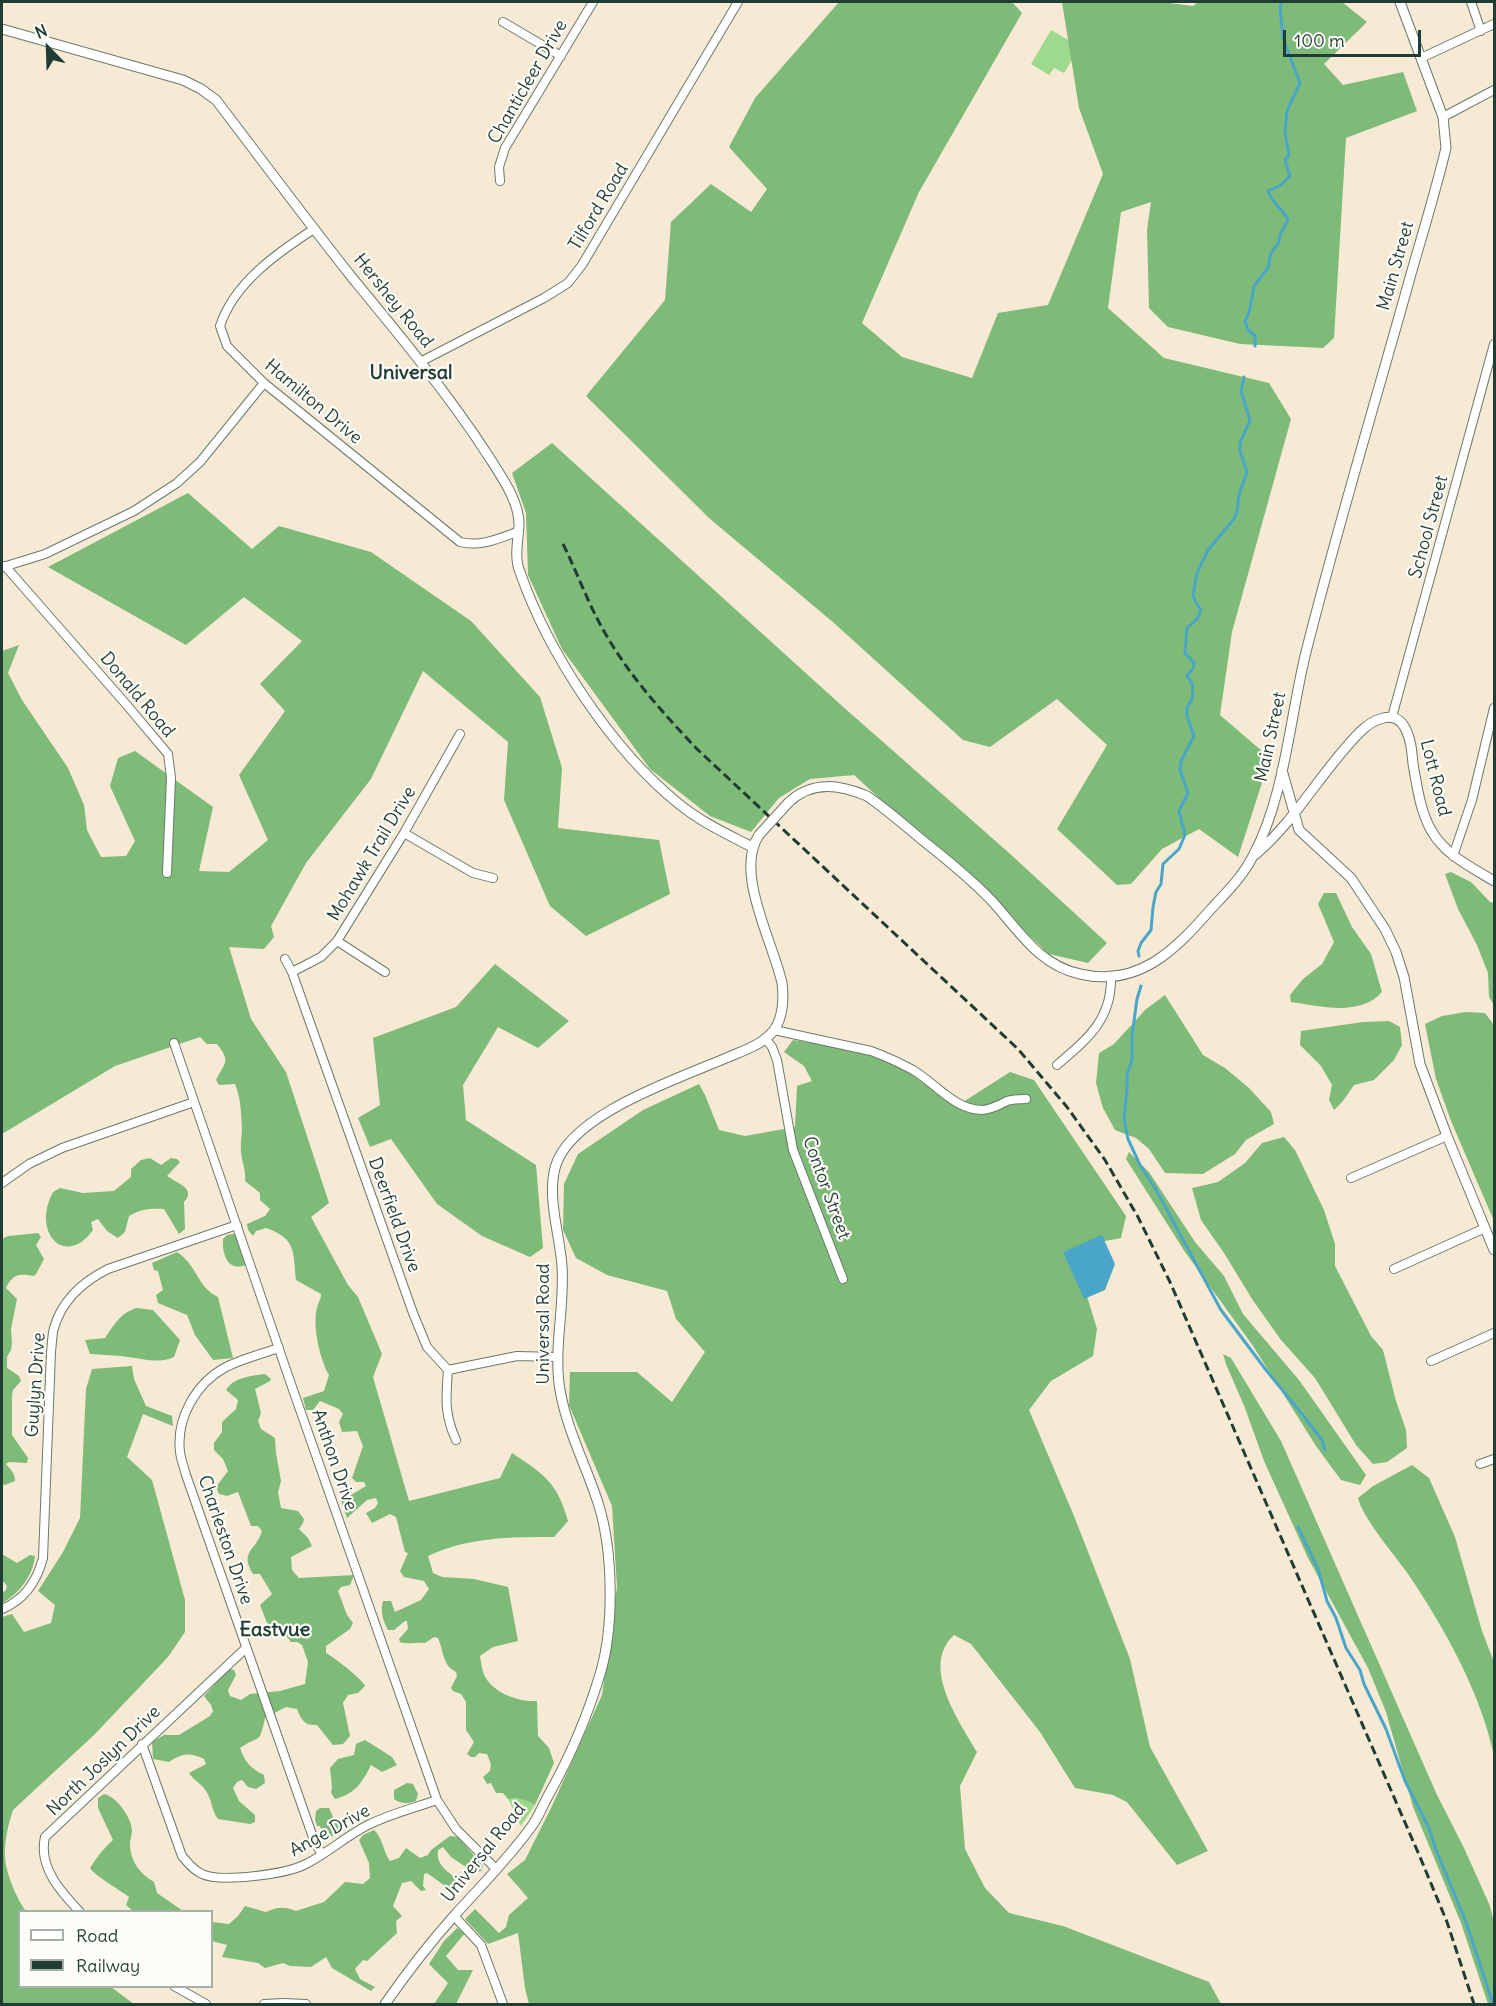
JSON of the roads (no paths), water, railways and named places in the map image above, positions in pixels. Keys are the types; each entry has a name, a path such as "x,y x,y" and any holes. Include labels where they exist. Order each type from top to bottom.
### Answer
{"street":[{"name":"Chanticleer Drive","path":"500,181 499,167 505,148 593,2"},
{"name":"Tilford Road","path":"420,362 544,298 568,283 582,265 738,2"},
{"name":"Main Street","path":"752,847 759,835 789,802 804,791 829,785 851,790 867,796 950,862 992,901 1038,954 1058,967 1079,974 1111,977 1130,973 1166,956 1225,894 1253,858 1268,823 1282,770 1305,654 1446,148 1443,117 1400,2"},
{"path":"1471,2 1481,31"},
{"path":"503,22 561,56"},
{"path":"1421,58 1494,24"},
{"name":"Hershey Road","path":"2,29 183,80 216,100 314,230 420,362 488,454 503,480 518,516 518,569 531,601 563,664 613,737 658,786 681,806 717,829 752,847"},
{"path":"1443,117 1494,90"},
{"name":"Hamilton Drive","path":"314,230 294,243 241,287 222,318 220,326 227,346 264,383 460,542 471,545 485,543 517,532"},
{"name":"School Street","path":"1392,717 1494,344"},
{"path":"3,567 45,554 134,511 177,483 200,462 264,383"},
{"name":"Donald Road","path":"3,567 168,754 171,778 167,873"},
{"path":"1453,856 1472,800 1494,708"},
{"path":"1253,858 1294,816 1320,779 1362,730 1383,717 1392,717"},
{"name":"Lott Road","path":"1392,717 1401,722 1410,740 1421,802 1432,832 1453,856 1494,881"},
{"name":"Mohawk Trail Drive","path":"292,972 321,957 338,941 460,734"},
{"path":"1282,770 1299,830 1351,878 1385,928 1396,952 1404,977 1420,1064 1494,1250"},
{"path":"404,832 473,873 493,878"},
{"path":"752,847 750,874 778,964 783,992 783,1002 774,1030 871,1051 884,1056 915,1071 961,1104 972,1108 982,1110 994,1108 1010,1100 1026,1099"},
{"path":"338,941 385,972"},
{"name":"Deerfield Drive","path":"285,959 292,972 413,1313 427,1347 448,1370"},
{"path":"1057,1065 1100,1024 1110,998 1111,977"},
{"name":"Universal Road","path":"385,2004 420,1956 534,1823 558,1779 584,1722 602,1668 610,1608 604,1526 565,1413 560,1386 558,1356 563,1294 555,1215 554,1171 559,1155 568,1142 584,1127 633,1098 743,1051 774,1030"},
{"name":"Contor Street","path":"765,1038 772,1047 777,1060 793,1150 843,1279"},
{"name":"Anthon Drive","path":"174,1043 438,1800 456,1830 496,1869"},
{"path":"2,1183 29,1164 47,1155 194,1102"},
{"path":"1351,1178 1447,1136"},
{"name":"Guylyn Drive","path":"2,1609 22,1596 33,1583 42,1558 51,1352 54,1328 63,1308 77,1290 93,1277 115,1266 237,1225"},
{"path":"1394,1269 1485,1228"},
{"path":"1431,1361 1494,1333"},
{"name":"Charleston Drive","path":"279,1348 225,1368 206,1381 190,1401 181,1430 180,1451 186,1475 246,1648 315,1843 322,1854"},
{"path":"456,1440 448,1422 446,1396 448,1370 517,1356 558,1356"},
{"path":"1480,1464 1494,1459"},
{"name":"North Joslyn Drive","path":"79,1910 52,1877 44,1854 45,1838 246,1648"},
{"name":"Ange Drive","path":"142,1744 182,1856 200,1874 210,1877 226,1878 288,1871 306,1864 368,1825 438,1800"},
{"path":"454,1916 480,1945 503,2004"},
{"path":"178,1988 206,2004"},
{"path":"264,2004 306,2004"}],"water":[{"path":"1102,1235 1115,1264 1105,1290 1084,1299 1063,1252"}],"waterway":[{"path":"1255,346 1255,336 1248,330 1245,321 1249,313 1254,286 1268,268 1271,253 1279,242 1288,219 1268,191 1281,185 1290,176 1285,160 1289,155 1285,132 1287,111 1300,83 1283,38 1280,7 1282,2"},
{"path":"1139,956 1141,943 1151,930 1153,907 1156,892 1161,884 1163,864 1179,849 1185,835 1179,811 1188,793 1180,770 1181,761 1194,736 1187,716 1193,686 1187,675 1193,669 1194,663 1185,653 1187,628 1197,619 1201,610 1193,595 1197,573 1208,550 1234,519 1247,472 1240,451 1240,443 1250,420 1241,391 1244,377"},
{"path":"1141,986 1132,1036 1132,1060 1127,1075 1124,1119 1128,1139 1140,1165 1155,1188 1221,1310 1322,1440 1325,1450"},
{"path":"1298,1527 1318,1569 1327,1601 1336,1618 1346,1648 1360,1670 1364,1684 1386,1729 1405,1781 1429,1828 1466,1922 1493,2004"}],"railway":[{"path":"563,544 610,641 644,690 670,720 697,749 1018,1049 1067,1107 1105,1160 1138,1217 1170,1282 1420,1857 1447,1922 1474,2004"}],"district":[{"name":"Universal","path":"411,373"},
{"name":"Eastvue","path":"275,1630"}]}
